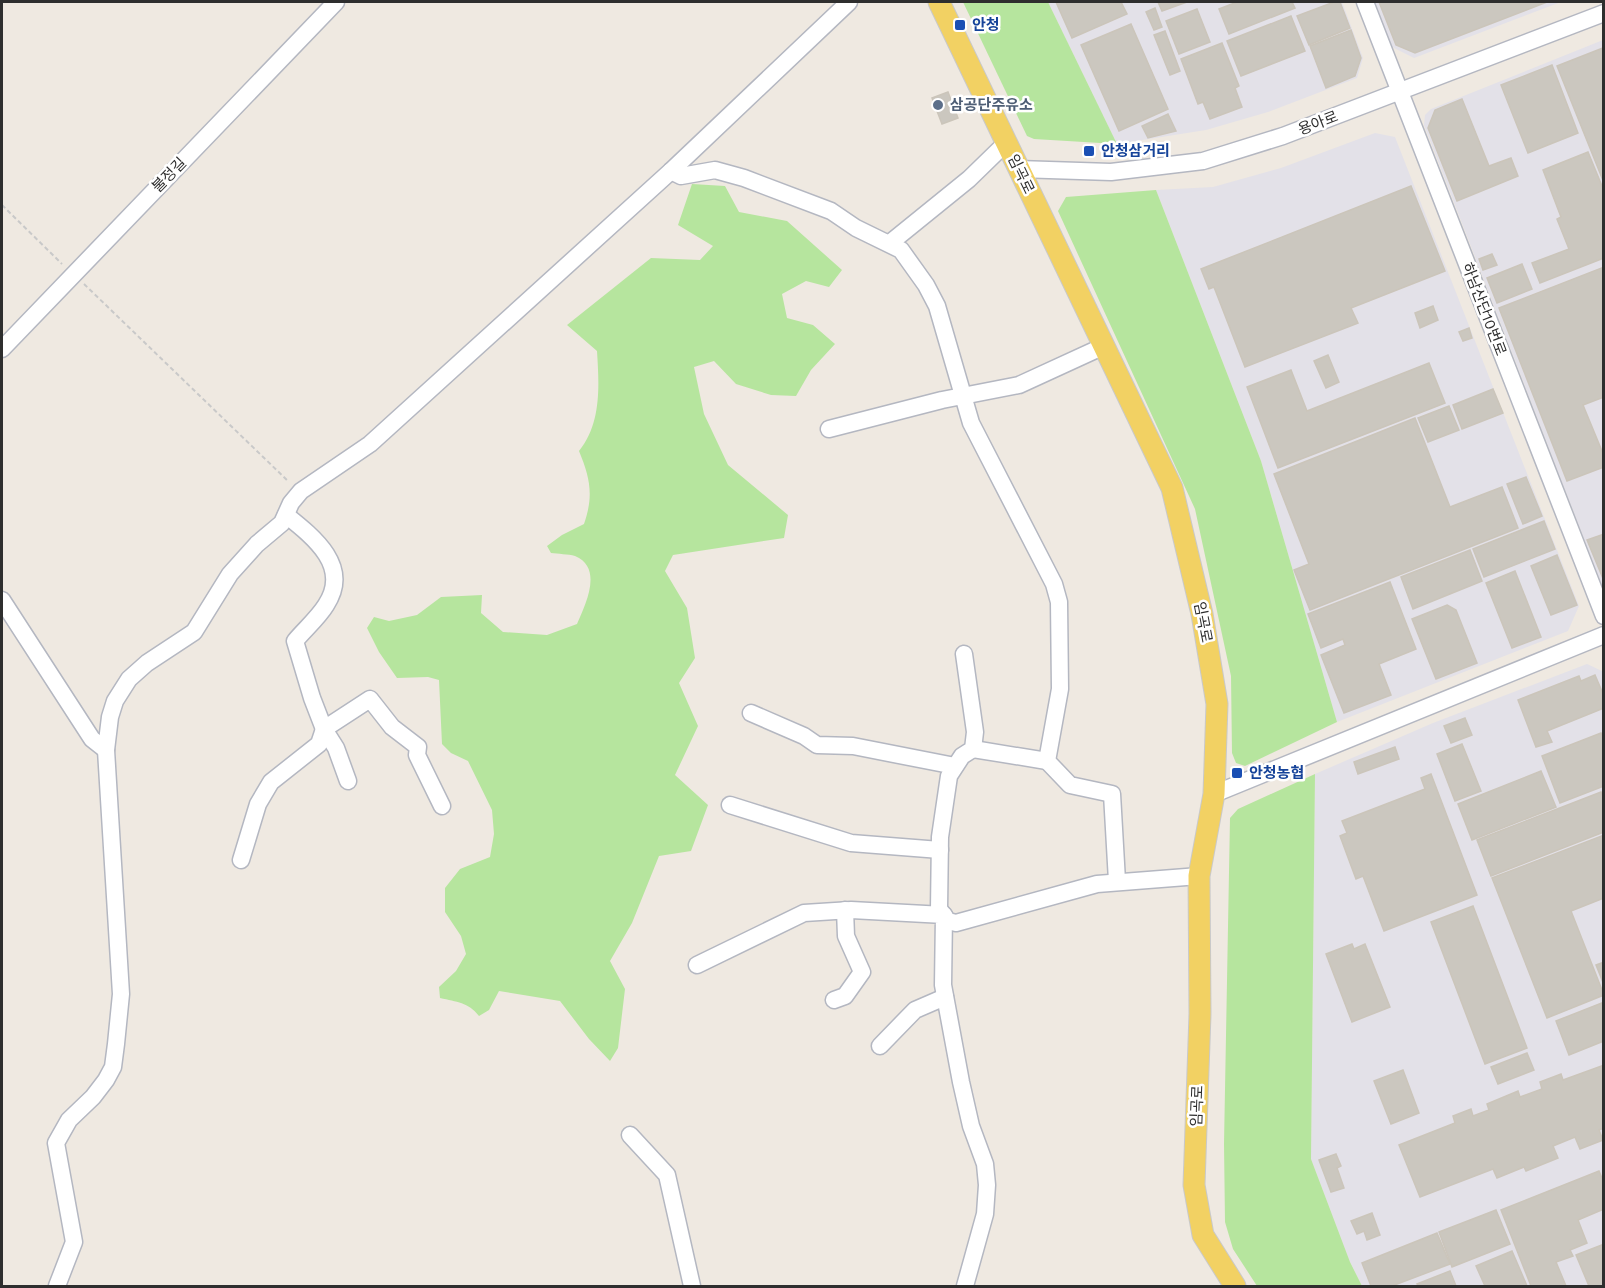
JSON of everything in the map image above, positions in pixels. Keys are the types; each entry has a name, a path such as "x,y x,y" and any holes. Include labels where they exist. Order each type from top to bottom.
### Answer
{"main road":[{"name":"임곡로","path":"939,2 1172,488 1202,614 1216,704 1214,794 1198,876 1200,1014 1195,1200 1203,1235 1235,1287"}],"street":[{"name":"불정길","path":"2,349 336,2"},
{"path":"57,1287 74,1242 56,1143 61,1130 93,1097 113,1067 121,994 106,750 110,717 115,701 129,680 147,663 194,632 230,574 257,544 282,524 301,491 370,444 671,171 849,2"},
{"name":"하남산단10번로","path":"1365,2 1604,616"},
{"name":"용아로","path":"1018,169 1111,172 1203,161 1283,136 1604,13"},
{"path":"890,243 969,179 1006,143"},
{"path":"671,171 681,176 715,170 744,178 822,207 866,233 890,243 901,250 910,261 937,306 971,423 989,462 1054,584 1059,602 1060,689 1047,761"},
{"path":"829,429 962,396 1019,385 1104,346"},
{"path":"286,515 314,540 329,560 336,577 336,587 325,607 296,641 324,729 336,748 348,781"},
{"path":"2,600 92,739 106,750"},
{"path":"1214,794 1604,635"},
{"path":"964,654 975,732 973,749"},
{"path":"241,861 264,792 277,776 319,744 324,729 370,699 392,727 418,747 417,755 442,806"},
{"path":"751,713 788,728 817,745 853,746 955,766"},
{"path":"1117,882 1112,794 1070,785 1047,761 973,749 962,756 949,776 940,850 939,909 948,921 956,923 1096,884 1198,876"},
{"path":"730,805 851,843 940,850"},
{"path":"697,965 804,914 845,910 944,915"},
{"path":"834,1000 845,996 862,972 846,936 845,910"},
{"path":"944,915 945,997 961,1082 971,1126 985,1164 987,1185 985,1214 965,1287"},
{"path":"880,1046 915,1010 945,997"},
{"path":"630,1135 667,1175 692,1287"}],"path":[{"path":"2,205 301,491"}],"shaded area":[{"path":"1048,2 1342,2 1363,58 1357,78 1268,112 1206,130 1117,144"},
{"path":"1374,2 1561,2 1414,58 1392,47"},
{"path":"1603,40 1603,588 1424,125 1425,115 1431,109"},
{"path":"1375,133 1395,137 1579,606 1568,631 1337,722 1261,461 1156,190 1213,187 1281,168"},
{"path":"1587,664 1604,672 1603,1286 1362,1286 1350,1262 1311,1159 1315,774 1433,723"}],"green space":[{"path":"963,2 1048,2 1117,144 1034,139 1027,136"},
{"path":"692,184 725,186 739,212 787,221 842,270 829,287 806,281 782,294 787,318 813,325 835,344 811,370 796,396 771,395 736,384 714,361 694,367 704,414 728,465 788,515 784,538 673,555 665,571 687,608 695,658 679,683 698,726 675,775 708,805 691,851 659,856 632,923 610,961 625,989 618,1048 610,1061 589,1039 560,1001 499,991 489,1010 479,1016 466,1005 440,998 439,987 456,971 466,954 461,936 445,912 445,888 460,869 490,857 494,834 492,810 468,761 451,753 442,744 439,680 428,677 397,678 379,652 367,628 374,617 389,621 417,615 441,597 482,595 481,613 503,632 547,635 577,624 588,597 589,569 575,556 551,553 547,546 584,524 590,495 586,470 579,451 592,428 597,403 598,377 597,351 567,325 651,258 700,260 713,246 678,225"},
{"path":"1156,190 1261,461 1337,722 1245,766 1236,763 1232,753 1231,676 1195,509 1058,211 1066,197"},
{"path":"1315,774 1311,1159 1350,1262 1362,1286 1257,1286 1233,1249 1225,1222 1224,1144 1230,818 1238,809"}],"building":[{"path":"1056,2 1121,2 1127,14 1072,38"},
{"path":"1158,2 1187,2 1162,11"},
{"path":"1237,2 1292,2 1295,8 1229,34 1219,9"},
{"path":"1334,2 1340,2 1350,28 1309,45 1297,16"},
{"path":"1379,2 1547,2 1415,53 1396,45"},
{"path":"1155,8 1162,27 1154,30 1146,12"},
{"path":"1197,9 1210,42 1179,54 1166,21"},
{"path":"1291,16 1305,51 1241,76 1227,41"},
{"path":"1131,24 1168,109 1119,131 1081,45"},
{"path":"1351,30 1361,58 1355,76 1326,88 1310,46"},
{"path":"1165,31 1180,71 1170,75 1154,35"},
{"path":"1222,43 1239,86 1235,88 1242,107 1210,119 1203,102 1198,104 1181,59"},
{"path":"1604,49 1604,183 1557,66"},
{"path":"1552,65 1578,133 1528,153 1501,85"},
{"path":"948,92 958,118 942,124 932,98"},
{"path":"1462,99 1489,166 1511,158 1518,176 1457,201 1428,128 1435,110"},
{"path":"1168,114 1176,131 1148,138 1142,126"},
{"path":"1588,152 1604,191 1604,258 1540,283 1532,263 1569,249 1557,219 1561,217 1543,170"},
{"path":"1411,186 1445,271 1351,308 1358,323 1245,367 1214,287 1209,289 1201,269"},
{"path":"1492,254 1497,265 1483,270 1479,259"},
{"path":"1522,264 1532,289 1497,303 1487,278"},
{"path":"1604,267 1604,397 1583,405 1604,456 1604,467 1567,481 1499,308"},
{"path":"1433,306 1438,320 1420,328 1415,313"},
{"path":"1469,328 1472,338 1463,341 1459,332"},
{"path":"1328,355 1339,382 1326,388 1314,361"},
{"path":"1429,363 1445,403 1278,468 1247,387 1291,370 1307,411"},
{"path":"1493,389 1503,413 1462,429 1453,405"},
{"path":"1449,406 1459,430 1428,442 1418,418"},
{"path":"1415,418 1450,507 1502,487 1518,528 1310,610 1294,570 1309,564 1274,474"},
{"path":"1526,477 1542,516 1523,524 1507,484"},
{"path":"1544,521 1555,549 1484,577 1473,549"},
{"path":"1604,534 1604,581 1587,540"},
{"path":"1470,550 1482,581 1413,609 1401,577"},
{"path":"1557,555 1577,605 1551,615 1531,566"},
{"path":"1515,571 1541,637 1512,648 1486,583"},
{"path":"1390,582 1416,649 1379,664 1391,695 1344,713 1321,655 1345,645 1343,639 1321,648 1308,614"},
{"path":"1447,605 1456,610 1477,663 1436,679 1412,619"},
{"path":"1595,675 1604,696 1604,708 1547,731 1552,742 1536,747 1518,700 1579,676 1581,681"},
{"path":"1465,718 1472,735 1451,743 1444,726"},
{"path":"1601,733 1604,740 1604,786 1560,803 1542,756"},
{"path":"1462,744 1481,791 1455,801 1437,754"},
{"path":"1395,747 1399,759 1358,774 1354,762"},
{"path":"1541,771 1556,807 1472,840 1458,804"},
{"path":"1431,774 1477,895 1384,931 1363,876 1356,879 1340,836 1347,833 1342,821 1425,789 1421,778"},
{"path":"1601,792 1604,799 1604,832 1491,876 1477,840"},
{"path":"1604,835 1604,898 1571,911 1604,995 1547,1018 1492,878"},
{"path":"1473,906 1527,1048 1485,1064 1431,922"},
{"path":"1352,944 1354,949 1365,944 1390,1007 1352,1022 1326,954"},
{"path":"1604,962 1604,985 1596,965"},
{"path":"1604,1002 1604,1041 1569,1055 1556,1021"},
{"path":"1527,1053 1534,1070 1498,1084 1491,1067"},
{"path":"1604,1065 1604,1128 1599,1130 1603,1140 1580,1149 1575,1137 1553,1146 1558,1158 1526,1171 1524,1167 1497,1178 1493,1169 1420,1197 1399,1145 1455,1123 1453,1116 1471,1109 1473,1116 1489,1110 1487,1104 1518,1091 1520,1097 1542,1089 1540,1082 1561,1074 1563,1080"},
{"path":"1403,1070 1419,1113 1391,1124 1374,1081"},
{"path":"1336,1154 1341,1166 1337,1168 1344,1188 1331,1192 1319,1160"},
{"path":"1599,1171 1604,1183 1604,1209 1578,1220 1587,1243 1570,1250 1573,1256 1556,1262 1566,1286 1531,1286 1501,1210"},
{"path":"1496,1210 1510,1244 1452,1267 1439,1232"},
{"path":"1372,1213 1380,1235 1367,1240 1364,1231 1357,1234 1351,1221"},
{"path":"1437,1233 1450,1264 1392,1286 1371,1286 1362,1263"},
{"path":"1604,1244 1604,1286 1589,1286 1576,1255"},
{"path":"1512,1251 1527,1286 1485,1286 1476,1266"},
{"path":"1450,1271 1456,1286 1418,1286 1417,1284"}],"place":[{"name":"안청","path":"960,25"},
{"name":"삼공단주유소","path":"938,105"},
{"name":"안청삼거리","path":"1089,151"},
{"name":"안청농협","path":"1237,773"}]}
